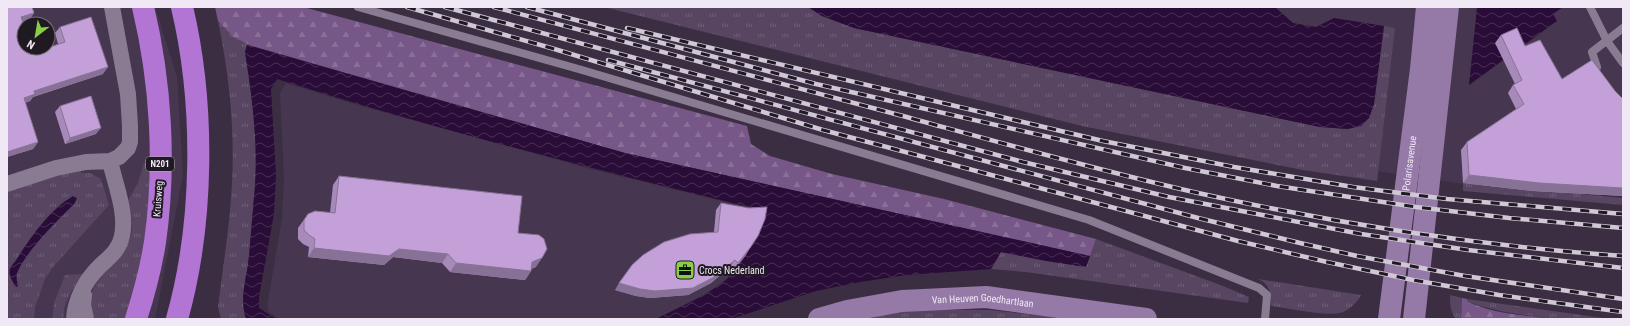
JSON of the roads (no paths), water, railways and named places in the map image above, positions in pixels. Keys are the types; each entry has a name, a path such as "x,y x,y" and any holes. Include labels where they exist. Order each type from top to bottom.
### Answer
{"highway":[{"name":"Kruisweg","path":"136,319 155,243 160,183 160,116 150,35 143,7"},
{"path":"177,319 193,245 199,180 195,84 182,7"}],"main road":[{"name":"Polarisavenue","path":"1389,319 1421,69 1427,7"},
{"path":"1414,319 1448,7"},
{"name":"Van Heuven Goedhartlaan","path":"819,319 847,311 902,302 986,297 1146,319"}],"street":[{"path":"7,184 56,168 86,162 110,161 119,157 128,148 130,142 130,126 125,70 112,7"},
{"path":"74,319 75,307 85,285 99,267 118,247 122,237 123,228 121,203 110,161"},
{"path":"85,285 83,305 86,319"}],"lane":[{"path":"358,7 582,70 1089,220 1259,288 1267,295 1265,319"},
{"path":"1590,7 1607,41 1623,63"},
{"path":"1597,67 1592,52 1623,28"}],"water":[{"path":"808,7 1275,7 1293,23 1316,27 1334,18 1384,26 1374,104 1369,118 1361,126 1348,129 1320,127 854,28 822,16"},
{"path":"1477,7 1563,7 1553,14 1557,21 1469,85"},
{"path":"247,45 625,153 1090,256 1086,267 1001,252 991,269 907,275 860,282 816,291 731,319 656,319 710,291 729,277 741,262 749,248 756,232 763,208 745,206 510,147 277,79 271,89 276,175 274,214 259,297 259,308 276,319 246,319 243,295 249,256 256,169 254,119 245,52"},
{"path":"73,196 77,198 74,204 42,237 26,257 17,275 18,286 16,287 10,274 11,267 28,241 42,224 49,216"}],"railway":[{"path":"407,7 551,48 823,130 1238,241 1413,280 1499,295 1623,312"},
{"path":"445,7 1023,162 1169,197 1361,234 1468,250 1623,268"},
{"path":"494,7 1048,156 1198,193 1303,215 1409,232 1463,240 1569,252 1623,256"},
{"path":"527,7 816,84 1185,168 1277,186 1416,207 1509,218 1623,228"},
{"path":"627,28 1103,141 1234,167 1353,187 1447,199 1623,214"},
{"path":"608,60 1198,218 1300,243 1357,256 1465,276 1623,299"}],"place":[{"name":"Crocs Nederland","path":"685,270"}]}
